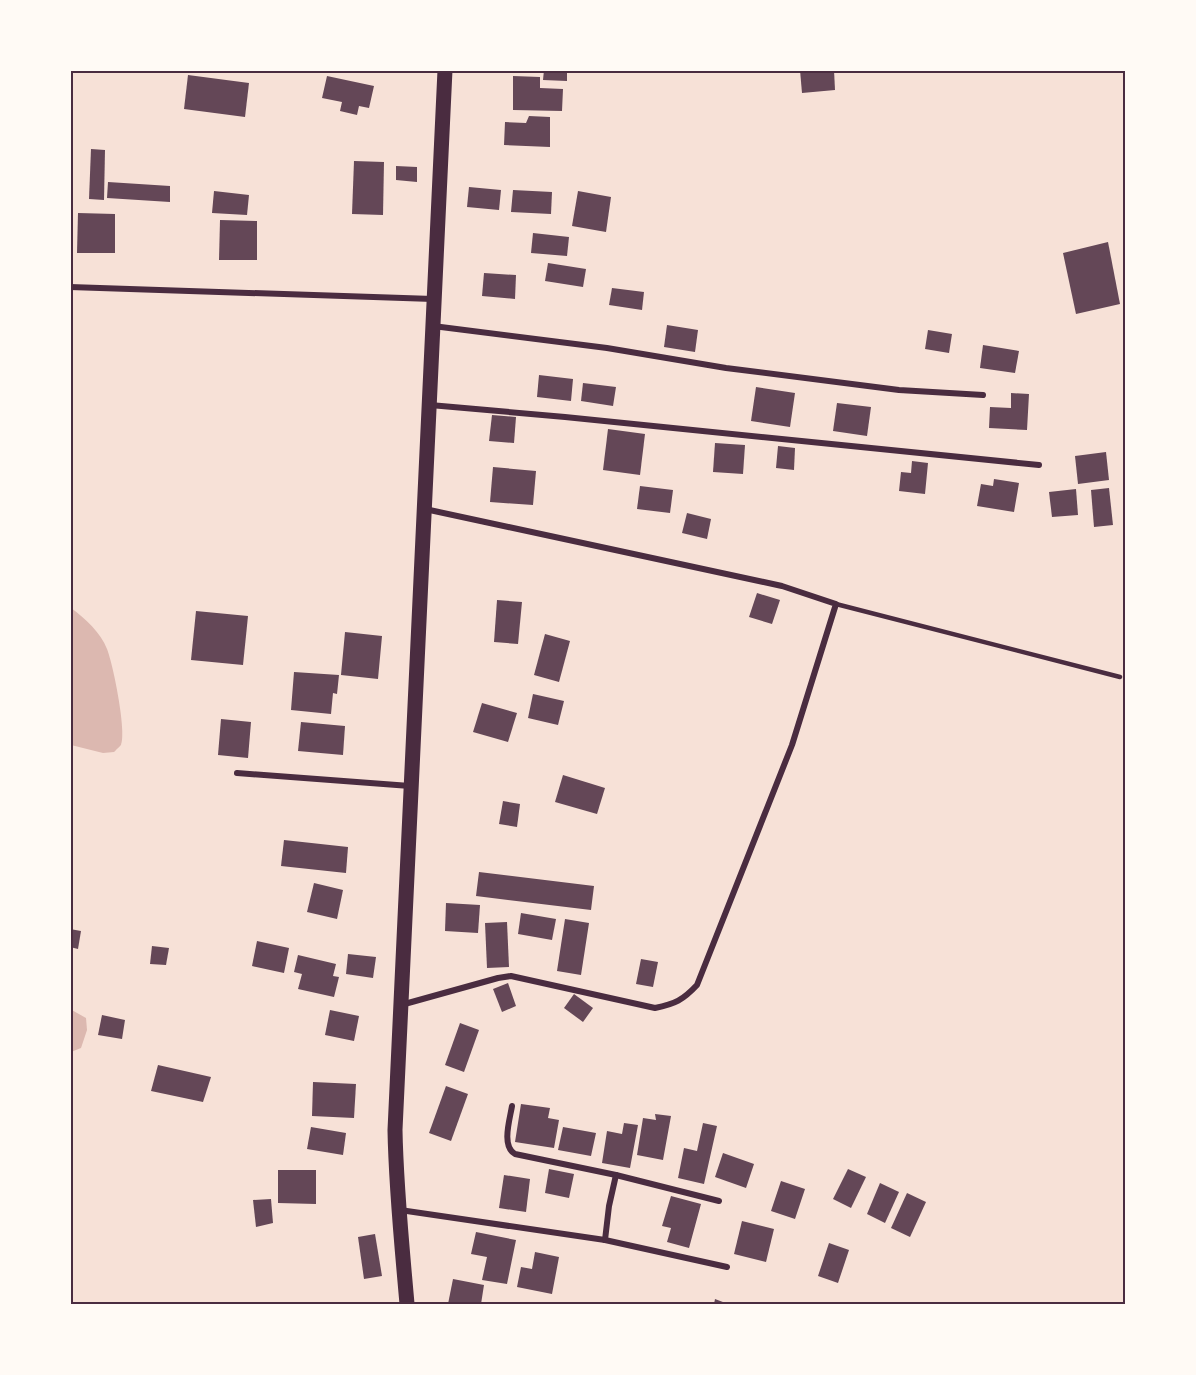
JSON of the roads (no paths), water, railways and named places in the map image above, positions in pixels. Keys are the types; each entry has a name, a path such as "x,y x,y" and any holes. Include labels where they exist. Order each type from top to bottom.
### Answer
{"main road":[{"path":"408,1305 395,1172 395,1130 445,70"}],"street":[{"path":"70,287 433,299"},
{"path":"433,326 608,348 726,368 899,390 983,395"},
{"path":"429,405 1039,465"},
{"path":"400,1006 511,976 655,1008 685,998 697,985 788,755 836,604 782,586 424,509"},
{"path":"237,773 411,786"},
{"path":"512,1106 508,1146 515,1154 616,1175 719,1201"},
{"path":"604,1240 616,1175"},
{"path":"398,1210 604,1240 727,1267"}],"lane":[{"path":"836,604 1120,677"}]}
